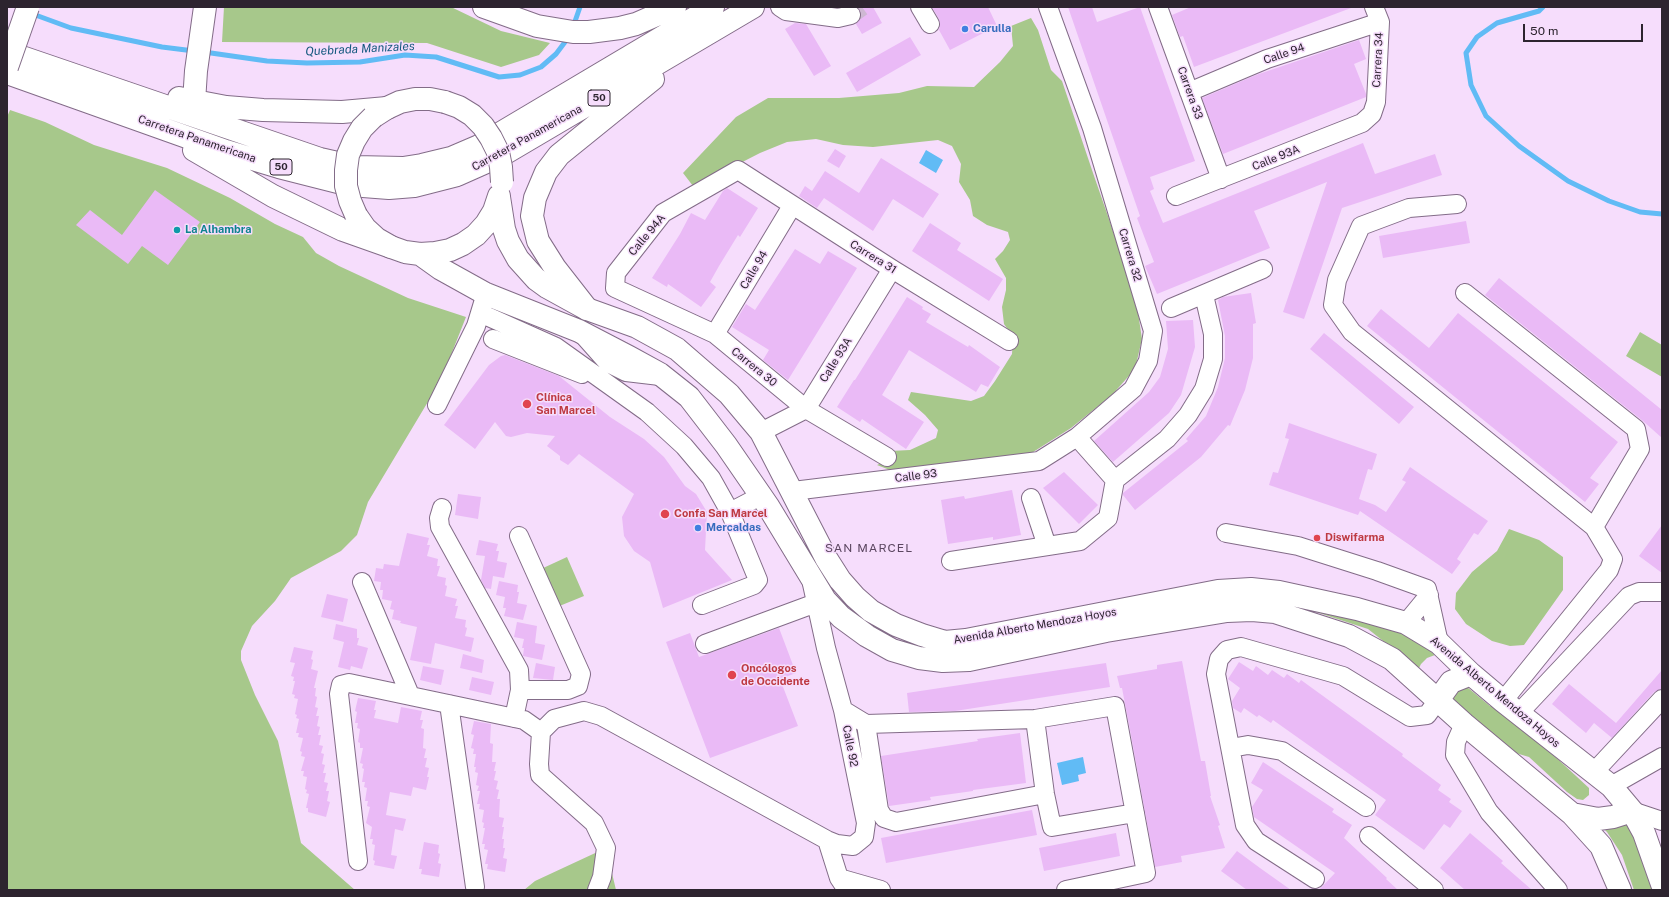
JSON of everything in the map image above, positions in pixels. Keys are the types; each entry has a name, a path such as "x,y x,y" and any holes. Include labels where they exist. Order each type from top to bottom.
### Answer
{"main road":[{"path":"7,68 28,7"},
{"path":"484,7 537,26 556,30 589,32 620,28 651,18 675,7"},
{"name":"Carretera Panamericana","path":"7,52 331,162 355,168 403,168 437,162 479,146 713,7"},
{"name":"Carretera Panamericana","path":"7,73 141,119 226,151 335,182 371,187 414,186 457,175 502,155 753,7"},
{"path":"194,102 196,71 205,8"},
{"path":"587,309 555,268 538,241 532,216 535,198 542,180 553,162 564,149 717,29"},
{"path":"70,73 194,102 226,107 294,111 380,113"},
{"path":"7,79 44,86"},
{"name":"Avenida Alberto Mendoza Hoyos","path":"380,113 400,102 415,99 430,99 459,107 472,115 483,126 498,152 501,167 500,190 504,229 508,241 518,260 536,279 547,287 587,309 637,327 677,349 729,394 761,432 793,491 826,558 840,580 855,597 871,611 896,625 944,642 966,640 1218,591 1251,589 1279,592 1357,609 1406,623 1439,643 1471,674 1611,786 1632,811 1644,833 1662,884"},
{"path":"380,113 362,128 354,141 348,156 346,170 348,193 356,215 377,239 391,247"},
{"path":"141,119 273,196 343,230 405,252 420,254 442,252 464,244 476,235 486,224 494,211 500,190"},
{"name":"Avenida Alberto Mendoza Hoyos","path":"420,254 441,269 483,304 579,331 664,377 689,397 708,421 768,506 825,600 832,622 867,636 892,650 918,658 943,661 969,660 1106,631 1227,611 1252,610 1275,612 1349,636 1392,659 1464,724 1572,814 1601,846 1620,890"},
{"path":"1438,700 1451,682 1471,674"},
{"path":"1572,814 1598,819 1613,817 1632,811"}],"street":[{"path":"780,7 786,11 838,18 851,15"},
{"path":"920,7 930,24"},
{"name":"Carrera 32","path":"1038,461 1077,436 1133,389 1148,361 1153,331 1092,128 1048,7"},
{"name":"Carrera 33","path":"1158,7 1221,179"},
{"name":"Calle 94","path":"1189,92 1377,15"},
{"name":"Carrera 34","path":"1372,114 1376,102 1377,15"},
{"name":"Calle 93A","path":"1176,196 1362,123 1372,114"},
{"name":"Carrera 31","path":"738,170 792,206 1009,341"},
{"name":"Calle 94A","path":"615,288 616,273 663,213 738,170"},
{"path":"1458,204 1409,208 1361,226 1337,280 1332,305 1352,332 1594,527 1614,559 1609,570 1511,707"},
{"name":"Calle 94","path":"715,334 792,206"},
{"name":"Calle 93A","path":"806,409 892,269"},
{"path":"1171,308 1263,269"},
{"name":"Carrera 30","path":"615,288 715,334 806,409 887,457"},
{"path":"1465,293 1636,429 1640,449 1594,527"},
{"path":"950,561 1080,541 1108,518 1115,480 1167,439 1188,415 1204,389 1212,359 1213,334 1204,295"},
{"path":"437,405 476,326 483,304 556,347 647,412 684,446 711,478 730,512 758,580 754,585 702,605"},
{"path":"493,339 607,384"},
{"path":"761,432 806,409"},
{"path":"708,421 751,501 807,571"},
{"path":"1077,436 1115,480"},
{"name":"Calle 93","path":"793,491 1038,461"},
{"path":"1032,498 1047,546"},
{"path":"730,512 751,501"},
{"path":"442,508 439,518 440,527 519,670 520,690 514,718"},
{"path":"1226,533 1281,542 1318,551 1427,589 1439,643"},
{"path":"519,536 581,674 578,686 568,690 520,690"},
{"name":"Calle 92","path":"807,571 816,603 832,622 826,648 843,710 866,824 864,837 853,846 832,842"},
{"path":"362,582 410,695"},
{"path":"1511,707 1629,596 1639,592 1662,592"},
{"path":"1406,623 1429,595"},
{"path":"705,644 816,603"},
{"path":"1314,879 1256,841 1245,825 1216,674 1219,659 1227,650 1241,647 1343,676 1410,717 1427,715 1438,700"},
{"path":"358,861 339,694 341,685 349,683 524,720 541,732"},
{"path":"1594,772 1662,699"},
{"path":"449,704 475,887"},
{"path":"843,710 866,724 1035,720 1115,706 1146,873 1066,890"},
{"path":"597,890 602,877 606,848 594,823 540,775 539,764 541,732 554,719 584,710 601,716 832,842 843,884 881,890"},
{"path":"1035,720 1045,794 1052,827 1135,813"},
{"path":"866,724 879,810 884,818 896,822 1045,794"},
{"path":"1464,724 1456,742 1455,755 1489,812 1558,890"},
{"path":"1231,748 1248,745 1282,751 1366,807"},
{"path":"1611,786 1662,757"},
{"path":"1632,811 1662,821"},
{"path":"1368,836 1434,890"}],"green space":[{"path":"224,7 451,7 501,31 550,43 539,55 501,67 427,43 222,42"},
{"path":"1031,18 1038,30 1051,70 1062,81 1137,306 1142,339 1135,369 1112,395 1071,428 1030,454 900,474 877,465 892,458 890,451 910,450 936,438 938,430 925,415 908,400 911,392 971,401 984,396 1012,354 1013,337 1004,324 1002,307 1006,290 1006,278 995,259 1003,251 1010,240 1008,232 987,225 973,216 970,200 959,182 961,164 952,146 938,140 873,147 843,145 816,139 787,142 760,153 693,186 683,173 736,117 768,98 839,98 899,93 927,86 974,87 1000,62 1013,46 1011,26"},
{"path":"10,110 45,122 94,145 167,168 230,198 275,224 303,237 316,253 339,266 408,298 466,317 445,370 435,390 368,502 357,535 341,551 291,578 275,601 252,626 241,651 241,660 255,695 278,741 301,843 355,890 7,890 7,117"},
{"path":"1640,332 1662,345 1662,377 1626,356"},
{"path":"1509,529 1539,540 1563,557 1563,590 1524,645 1510,646 1492,641 1466,624 1455,609 1456,593 1472,572 1497,551"},
{"path":"567,557 584,596 557,607 541,569"},
{"path":"1275,601 1347,613 1415,638 1435,655 1427,658 1421,664 1417,672 1397,652 1368,629 1316,612"},
{"path":"1461,682 1490,706 1499,707 1536,739 1589,788 1589,795 1583,800 1577,799 1567,792 1529,757 1509,751 1448,698"},
{"path":"1628,815 1648,866 1652,890 1634,890 1622,855 1607,832 1598,823"},
{"path":"606,848 616,890 524,890 535,881"}],"water":[{"path":"926,150 943,160 936,173 919,163"},
{"path":"1083,757 1086,773 1078,775 1079,781 1062,785 1057,763"}],"building":[{"path":"857,7 873,7 882,23 862,34 856,24 861,18 861,12"},
{"name":"Carulla","path":"932,7 988,7 997,26 950,50 939,30 939,19"},
{"path":"1068,7 1092,7 1097,22 1140,7 1195,161 1150,177 1154,189 1150,191 1163,223 1363,143 1375,174 1435,154 1442,175 1342,208 1304,319 1283,312 1327,182 1254,211 1270,248 1157,294 1145,266 1154,262 1137,218 1140,216"},
{"path":"1191,7 1351,8 1194,67 1183,36 1180,37 1172,15"},
{"path":"795,23 806,24 831,66 814,76 785,29"},
{"path":"910,37 921,55 857,92 846,73"},
{"path":"1359,40 1366,59 1354,64 1366,97 1223,154 1202,98 1256,75"},
{"path":"835,149 846,156 839,168 827,161"},
{"path":"881,158 939,194 923,218 893,199 873,231 824,198 817,208 799,196 805,186 812,191 825,171 859,193"},
{"path":"727,188 758,208 740,237 738,235 719,266 710,282 716,287 701,307 668,284 667,287 652,278 680,234 691,213 705,220 723,191"},
{"path":"155,190 200,222 168,265 142,246 128,264 76,225 90,210 122,235"},
{"path":"1466,221 1470,243 1383,258 1379,236"},
{"path":"930,223 961,243 957,250 1003,279 989,301 912,251"},
{"path":"795,249 820,264 828,251 857,268 788,380 763,360 769,350 732,327 746,304 755,310"},
{"path":"1499,278 1662,410 1662,438 1643,421 1485,295"},
{"path":"1251,293 1256,323 1253,324 1253,358 1245,390 1230,426 1228,425 1201,457 1135,510 1123,493 1188,441 1186,439 1206,416 1218,387 1225,358 1225,336 1218,300 1223,297"},
{"path":"907,297 931,314 926,322 968,347 969,345 1000,367 988,387 981,384 976,392 909,350 882,395 924,422 906,449 862,419 860,422 837,407"},
{"path":"1381,309 1429,348 1458,313 1618,442 1590,478 1599,484 1585,502 1367,326"},
{"path":"1193,320 1195,347 1181,395 1169,413 1113,462 1094,441 1149,392 1160,377 1168,349 1166,321"},
{"path":"1324,333 1414,407 1399,424 1310,349"},
{"path":"505,355 559,376 610,417 644,439 664,457 685,486 696,494 707,512 705,550 732,580 663,608 650,562 634,551 624,536 622,517 634,494 579,454 568,465 560,460 560,456 547,446 555,436 527,433 511,437 506,436 495,422 475,449 444,425 489,365 501,356"},
{"path":"1289,423 1377,454 1372,470 1368,469 1359,499 1375,505 1386,512 1406,482 1402,480 1410,467 1488,521 1478,535 1474,533 1457,559 1461,562 1452,574 1360,511 1358,515 1269,485 1273,472 1278,473 1289,439 1285,438"},
{"path":"1064,472 1098,505 1079,524 1043,488"},
{"path":"1012,490 1021,535 993,540 993,537 948,544 941,500 964,496 965,499"},
{"path":"458,494 481,497 478,519 455,515"},
{"path":"1662,525 1662,573 1639,556"},
{"path":"407,533 429,538 427,545 430,545 427,556 438,559 437,566 440,566 437,576 446,578 445,585 447,586 445,596 457,599 455,606 458,606 455,618 466,620 465,627 467,628 465,636 474,638 471,652 435,643 431,664 410,660 417,627 400,623 401,621 392,619 394,610 390,609 392,601 382,599 383,590 380,590 381,582 374,581 376,568 383,569 384,564 399,566"},
{"path":"479,540 498,544 496,551 499,551 497,561 507,563 504,578 493,576 491,589 485,588 481,580 485,556 476,555"},
{"path":"499,581 518,585 517,592 519,592 517,603 527,605 523,620 504,616 506,608 503,608 505,597 496,595"},
{"path":"327,594 348,599 343,622 321,617"},
{"path":"517,622 537,626 535,643 545,645 542,660 523,656 524,648 522,648 524,639 514,637"},
{"path":"336,624 357,629 357,638 359,638 357,645 368,648 362,669 351,666 350,670 338,667 344,642 333,639"},
{"path":"779,628 796,673 780,679 798,726 710,758 666,642 690,633 699,657"},
{"path":"294,647 313,651 311,669 318,671 314,688 316,688 315,696 317,697 315,707 318,708 316,716 319,716 317,726 320,727 318,735 321,735 319,745 323,746 321,753 324,754 322,764 325,765 323,773 326,773 324,782 328,783 326,791 329,791 327,801 330,802 326,817 308,812 308,808 306,808 309,794 306,793 307,790 305,789 307,777 303,776 304,771 301,771 305,757 301,756 302,752 300,751 303,738 298,737 299,733 296,733 299,719 296,718 297,715 295,714 298,699 294,698 295,695 292,694 295,681 293,681 294,677 291,676 295,663 290,662"},
{"path":"463,654 484,660 482,673 460,668"},
{"path":"1182,661 1201,761 1205,761 1210,796 1220,825 1218,826 1225,848 1181,856 1182,862 1155,867 1122,688 1120,688 1117,676 1157,669 1157,665"},
{"path":"1239,662 1253,671 1256,666 1268,675 1272,670 1284,678 1287,674 1299,683 1301,680 1403,754 1402,756 1441,785 1438,790 1451,799 1449,802 1462,811 1450,828 1444,824 1424,850 1375,815 1386,800 1273,720 1271,723 1259,715 1257,717 1244,708 1241,713 1233,708 1232,701 1240,688 1228,679"},
{"path":"536,663 555,667 553,680 533,678"},
{"path":"1106,663 1110,687 955,711 909,712 907,693"},
{"path":"423,666 444,670 441,685 420,680"},
{"path":"1662,670 1662,689 1654,692 1612,738 1594,723 1586,733 1552,704 1569,684 1616,723"},
{"path":"472,677 494,682 491,695 469,690"},
{"path":"358,698 376,701 374,718 398,723 401,707 422,711 420,720 423,720 421,728 424,729 423,748 426,749 424,758 427,758 425,767 429,768 427,777 429,777 426,790 413,787 411,796 390,792 386,815 406,819 403,831 395,829 391,855 397,856 394,869 374,865 375,861 373,860 375,845 372,844 373,839 370,839 372,827 366,823 370,807 367,806 368,801 365,801 367,788 364,787 365,782 362,782 364,769 362,768 363,764 360,763 363,748 360,748 360,743 358,742 360,729 357,728 358,723 355,723 357,712 355,711"},
{"path":"474,721 491,724 490,743 493,744 492,762 496,762 494,780 498,781 496,789 499,790 497,799 500,799 499,817 504,818 502,839 504,839 503,848 505,848 503,858 507,859 505,872 487,869 488,864 485,864 488,850 484,849 485,844 482,844 485,828 483,828 484,823 482,822 484,810 479,809 480,804 477,804 480,791 477,791 479,786 476,785 478,773 475,772 476,767 474,767 476,754 473,754 474,749 471,748 474,735 471,734"},
{"path":"1020,733 1026,783 930,797 931,800 889,806 881,756"},
{"path":"1263,762 1334,809 1332,812 1352,825 1344,838 1398,890 1319,890 1335,873 1254,817 1252,807 1263,790 1251,783"},
{"path":"1032,810 1037,835 886,863 881,838"},
{"path":"1116,833 1120,856 1044,871 1039,848"},
{"path":"1470,833 1503,861 1501,863 1532,890 1465,890 1440,868"},
{"path":"424,842 439,845 438,853 440,854 438,863 441,864 439,877 421,874 422,869 419,869"},
{"path":"1237,851 1291,890 1247,890 1221,871"}],"waterway":[{"name":"Quebrada Manizales","path":"573,27 580,7"},
{"name":"Quebrada Manizales","path":"1543,7 1539,11 1497,23 1477,37 1466,53 1471,85 1486,116 1519,146 1568,181 1609,201 1640,212 1662,214"},
{"name":"Quebrada Manizales","path":"30,13 71,28 162,47 194,51"},
{"name":"Quebrada Manizales","path":"204,52 267,61 307,63 360,62 405,55 436,57 499,77 520,75 541,67 556,54 568,38"}],"tunnel":[{"path":"851,15 862,7"}],"place":[{"name":"Carulla","path":"965,29"},
{"name":"La Alhambra","path":"177,230"},
{"name":"Clínica San Marcel","path":"527,404"},
{"name":"Confa San Marcel","path":"665,514"},
{"name":"Mercaldas","path":"698,528"},
{"name":"Diswifarma","path":"1317,538"},
{"name":"Oncólogos de Occidente","path":"732,675"}],"district":[{"name":"SAN MARCEL","path":"869,548"}]}
